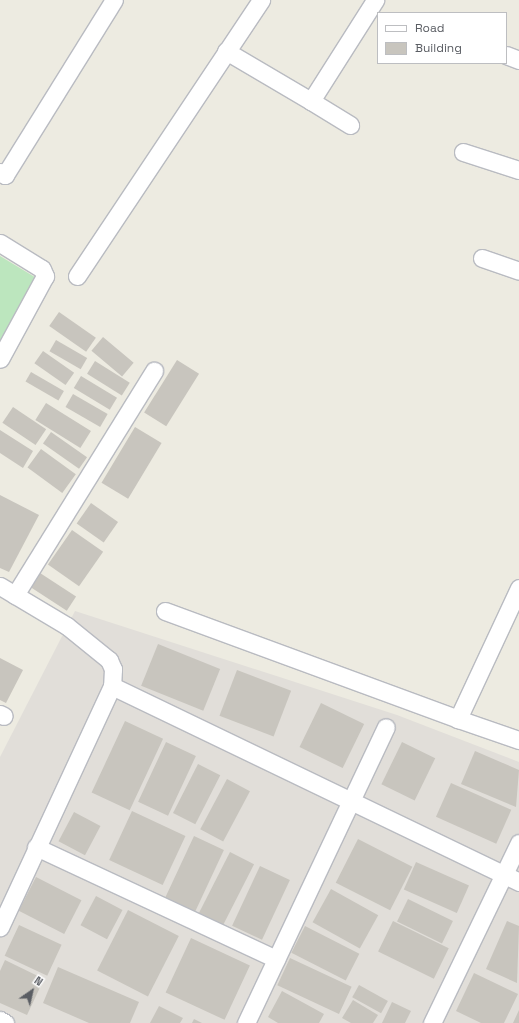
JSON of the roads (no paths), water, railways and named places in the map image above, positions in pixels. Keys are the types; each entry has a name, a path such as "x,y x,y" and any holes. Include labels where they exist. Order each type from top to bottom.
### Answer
{"street":[{"path":"0,172 5,175 114,0"},
{"path":"77,276 261,0"},
{"path":"311,101 375,0"},
{"path":"226,51 350,125"},
{"path":"507,55 519,60"},
{"path":"463,152 519,170"},
{"path":"0,243 42,269 45,276 0,360"},
{"path":"482,258 519,270"},
{"path":"15,595 154,371"},
{"path":"0,586 67,626 109,660 112,686 0,927"},
{"path":"458,720 519,588"},
{"path":"165,611 458,720 519,740"},
{"path":"112,686 519,882"},
{"path":"246,1023 386,727"},
{"path":"432,1023 519,843"},
{"path":"36,847 276,959"},
{"path":"0,1020 5,1023"}]}
